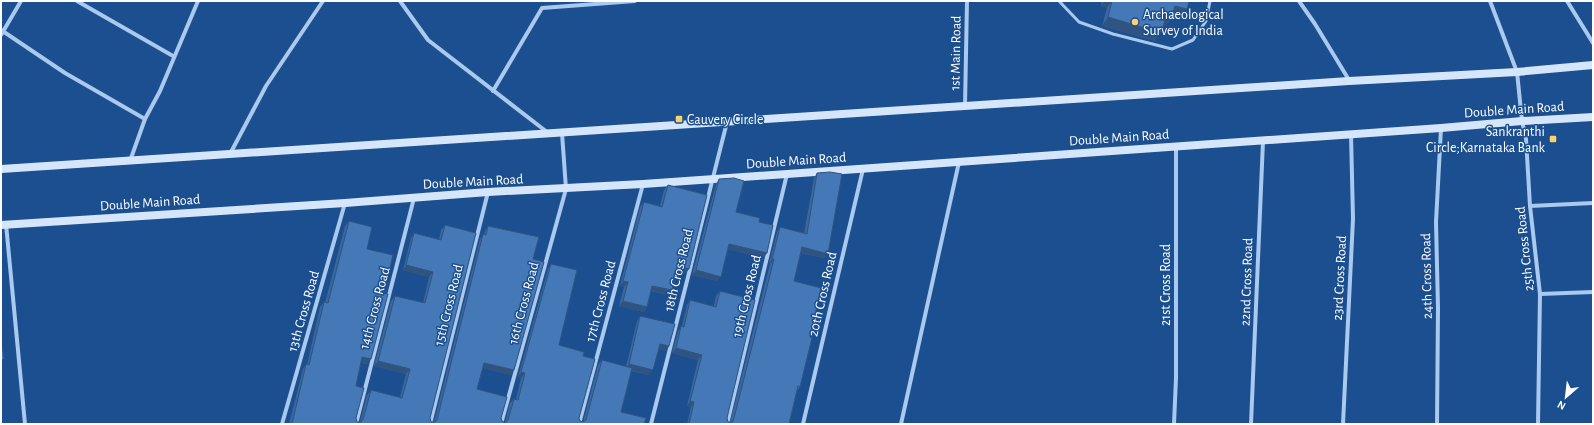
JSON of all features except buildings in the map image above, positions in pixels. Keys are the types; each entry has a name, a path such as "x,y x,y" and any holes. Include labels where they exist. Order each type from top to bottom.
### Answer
{"street":[{"path":"21,1 2,32 65,73 145,119"},
{"path":"77,1 173,56"},
{"path":"130,161 145,119 160,91 173,56 198,1"},
{"path":"230,154 266,86 323,1"},
{"path":"400,1 428,40 549,134"},
{"path":"493,91 542,8 635,1"},
{"name":"1st Main Road","path":"965,106 967,1"},
{"path":"1299,1 1315,24 1349,81"},
{"name":"25th Cross Road","path":"1490,1 1517,72 1522,121 1526,139 1530,206 1540,294 1538,424"},
{"path":"1567,1 1593,43"},
{"path":"1,169 1349,81 1517,72 1593,65"},
{"name":"Double Main Road","path":"4,224 345,203 488,192 643,184 1593,117"},
{"name":"18th Cross Road","path":"651,424 727,121"},
{"name":"24th Cross Road","path":"1437,424 1438,308 1436,222 1441,128"},
{"name":"16th Cross Road","path":"501,424 566,189 562,133"},
{"name":"23rd Cross Road","path":"1344,424 1353,219 1351,134"},
{"name":"22nd Cross Road","path":"1251,424 1263,140"},
{"name":"21st Cross Road","path":"1174,424 1176,378 1176,146"},
{"path":"901,424 959,162"},
{"name":"20th Cross Road","path":"803,424 863,169"},
{"name":"19th Cross Road","path":"727,424 787,174"},
{"name":"17th Cross Road","path":"579,424 643,184"},
{"name":"15th Cross Road","path":"430,424 488,192"},
{"name":"14th Cross Road","path":"356,424 414,197"},
{"name":"13th Cross Road","path":"282,424 345,203"},
{"path":"1530,206 1593,203"},
{"path":"4,224 25,424"},
{"path":"1540,294 1593,292"}],"lane":[{"path":"1059,1 1079,22 1113,34 1172,49 1193,40 1206,21 1210,1"}],"place":[{"name":"Archaeological Survey of India","path":"1135,22"},
{"name":"Cauvery Circle","path":"679,119"},
{"name":"Sankranthi Circle;Karnataka Bank","path":"1553,139"}]}
